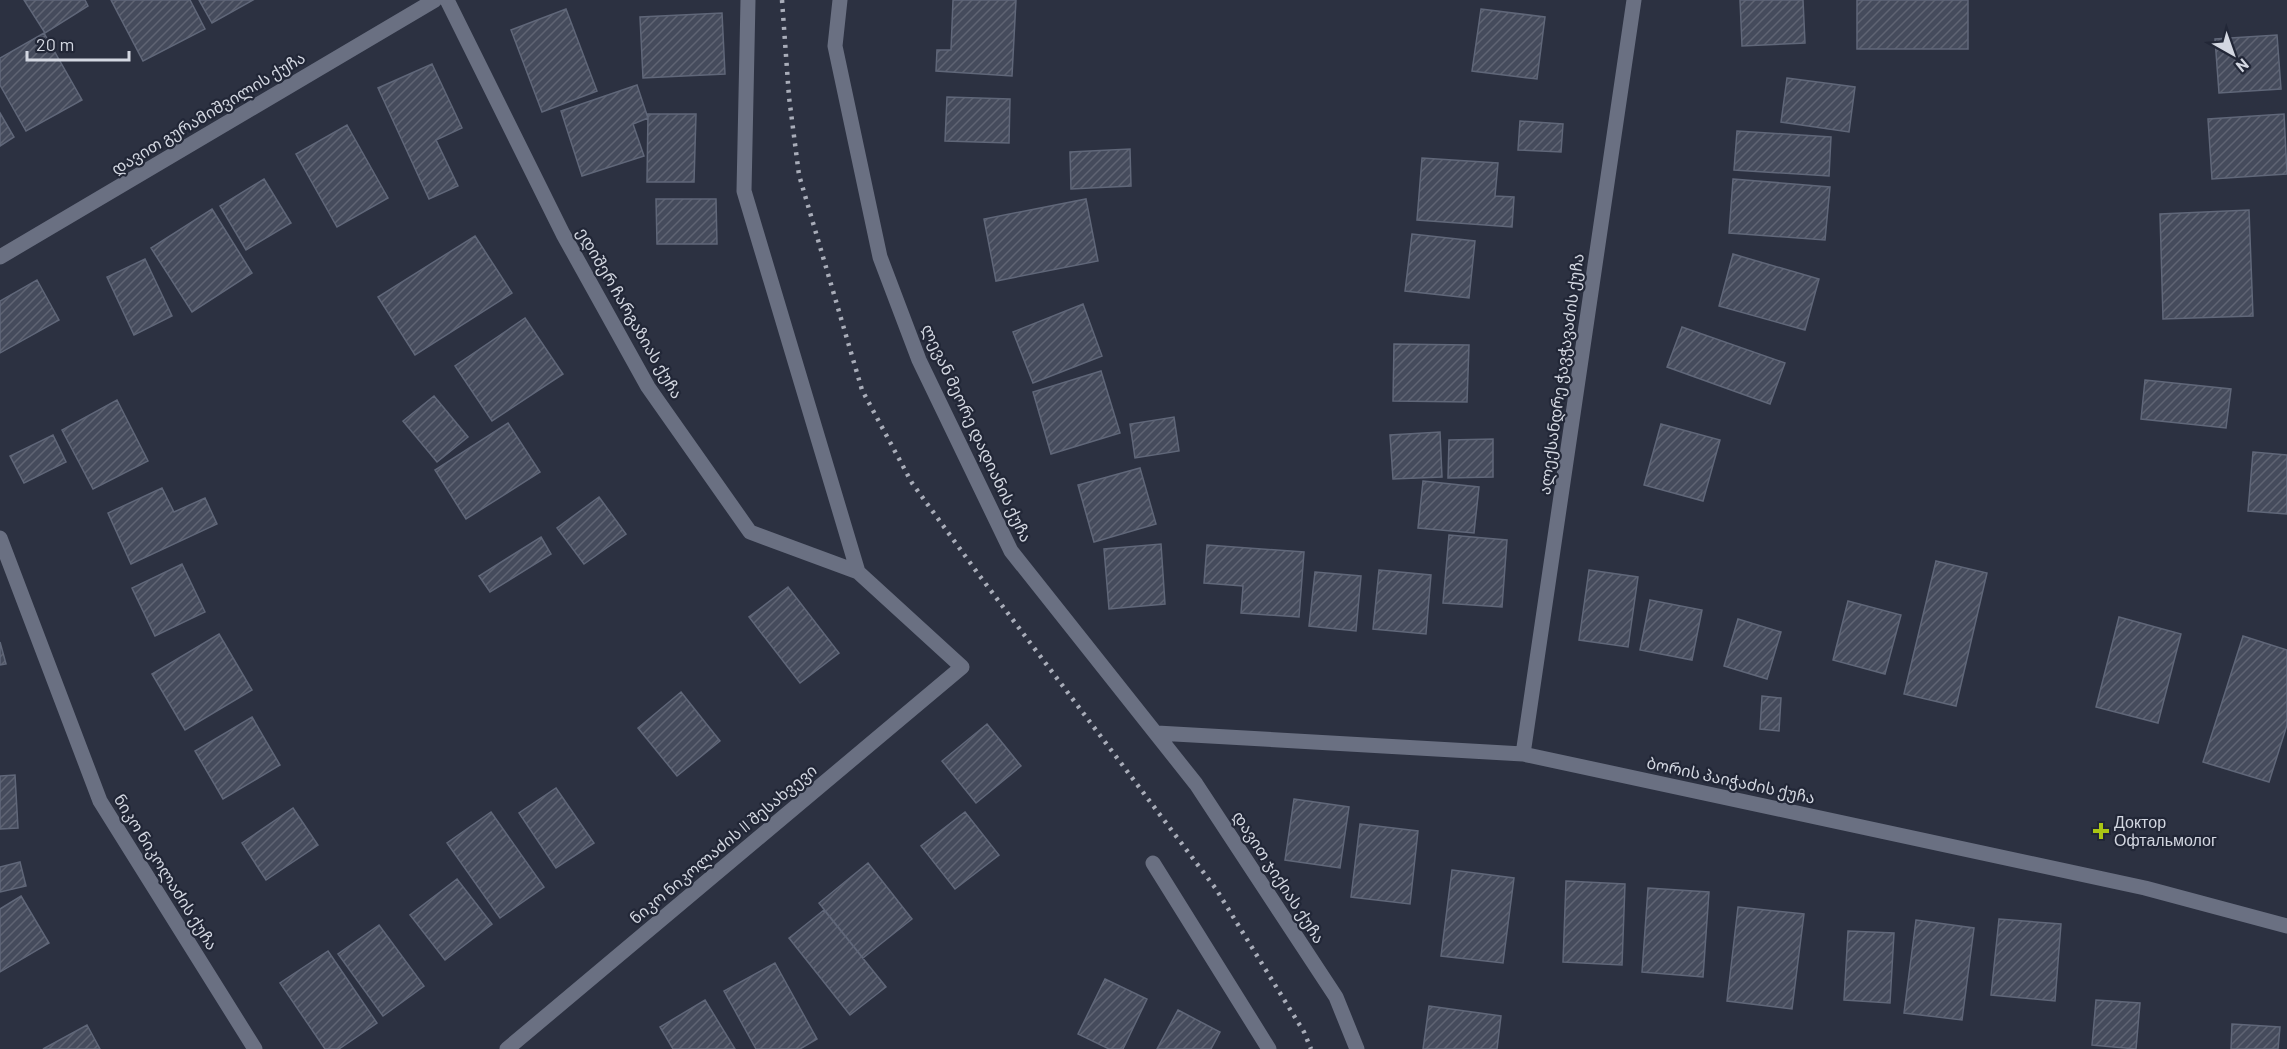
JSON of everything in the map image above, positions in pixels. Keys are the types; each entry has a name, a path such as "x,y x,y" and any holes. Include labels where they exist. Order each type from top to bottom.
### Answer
{"street":[{"name":"დავით გურამიშვილის ქუჩა","path":"0,257 435,0"},
{"name":"ედიშერ ჩარგაზიას ქუჩა","path":"447,0 564,234 648,387 750,532 858,572 962,667"},
{"path":"748,0 744,190 858,572"},
{"name":"ლევან მეორე დადიანის ქუჩა","path":"840,0 835,46 880,257 919,360 1011,551 1157,733"},
{"name":"ალექსანდრე ჭავჭავაძის ქუჩა","path":"1523,754 1634,0"},
{"name":"ნიკო ნიკოლაძის ქუჩა","path":"0,538 100,801 255,1049"},
{"name":"ნიკო ნიკოლაძის II შესახვევი","path":"507,1049 962,667"},
{"name":"ბორის პაიჭაძის ქუჩა","path":"1157,733 1523,754 2145,888 2287,926"},
{"name":"დავით ჯიქიას ქუჩა","path":"1157,733 1196,784 1336,997 1357,1049"},
{"path":"1153,863 1269,1049"}],"building":[{"path":"24,0 85,0 88,6 45,33"},
{"path":"111,0 190,0 205,29 143,61"},
{"path":"199,0 253,0 212,23"},
{"path":"953,0 1016,0 1012,76 936,71 937,50 951,50"},
{"path":"1740,0 1803,0 1805,43 1742,46"},
{"path":"1857,0 1968,0 1968,49 1857,49"},
{"path":"566,9 597,91 542,112 511,30"},
{"path":"1481,9 1545,17 1537,79 1472,71"},
{"path":"722,13 725,74 643,78 640,17"},
{"path":"44,33 82,100 26,131 0,85 0,58"},
{"path":"2277,35 2281,89 2219,93 2215,39"},
{"path":"432,64 462,128 436,140 458,186 429,199 378,88"},
{"path":"1787,78 1855,87 1849,132 1781,122"},
{"path":"637,85 648,118 633,124 644,156 582,176 561,111"},
{"path":"947,97 1010,99 1009,143 945,141"},
{"path":"0,113 14,137 0,146"},
{"path":"648,114 696,114 694,182 647,182"},
{"path":"2284,114 2287,174 2212,179 2208,119"},
{"path":"1520,121 1563,124 1561,152 1518,150"},
{"path":"347,125 388,198 337,227 296,154"},
{"path":"1737,131 1831,137 1829,176 1734,170"},
{"path":"1130,149 1131,186 1071,189 1070,152"},
{"path":"1422,158 1498,163 1495,196 1514,197 1512,227 1417,220"},
{"path":"264,179 291,223 246,250 220,206"},
{"path":"1733,179 1830,187 1825,240 1729,233"},
{"path":"656,199 716,199 717,244 657,244"},
{"path":"1086,199 1098,261 996,281 984,219"},
{"path":"212,209 252,273 192,312 151,248"},
{"path":"2249,210 2253,316 2163,319 2160,214"},
{"path":"1412,234 1475,241 1469,298 1405,291"},
{"path":"475,236 512,293 415,355 378,297"},
{"path":"1733,254 1819,279 1805,330 1719,306"},
{"path":"145,259 172,316 134,335 107,277"},
{"path":"37,280 59,320 0,353 0,301"},
{"path":"1083,304 1102,356 1033,383 1013,332"},
{"path":"525,318 563,374 492,421 455,366"},
{"path":"1682,327 1785,363 1770,404 1667,367"},
{"path":"1394,344 1469,345 1467,402 1393,401"},
{"path":"1101,371 1120,433 1051,454 1033,392"},
{"path":"2145,380 2231,389 2226,428 2141,419"},
{"path":"434,396 468,437 437,462 403,421"},
{"path":"117,400 148,461 93,489 62,430"},
{"path":"1174,417 1179,451 1135,458 1130,424"},
{"path":"508,423 540,472 466,519 435,470"},
{"path":"1661,424 1720,440 1703,501 1644,485"},
{"path":"1440,432 1442,477 1393,479 1390,435"},
{"path":"53,435 66,462 24,483 10,456"},
{"path":"1493,439 1493,477 1448,478 1449,440"},
{"path":"2253,452 2287,455 2287,514 2248,511"},
{"path":"1140,468 1156,524 1094,542 1078,485"},
{"path":"1423,481 1479,487 1474,533 1418,528"},
{"path":"162,488 174,512 205,498 217,524 131,564 108,513"},
{"path":"599,497 626,534 584,564 557,528"},
{"path":"1449,535 1507,540 1502,607 1443,603"},
{"path":"541,537 551,554 490,592 479,576"},
{"path":"1161,544 1165,604 1109,609 1104,549"},
{"path":"1207,545 1304,552 1299,617 1241,613 1243,586 1204,583"},
{"path":"1936,561 1987,573 1956,706 1904,694"},
{"path":"182,564 205,612 155,636 132,588"},
{"path":"1379,570 1431,575 1426,634 1373,629"},
{"path":"1589,570 1638,577 1628,647 1579,640"},
{"path":"1315,572 1361,576 1356,631 1309,626"},
{"path":"788,587 839,653 800,683 749,617"},
{"path":"1650,600 1702,610 1692,660 1640,650"},
{"path":"1848,601 1901,615 1885,674 1833,660"},
{"path":"2119,617 2181,634 2158,723 2096,707"},
{"path":"1738,619 1781,632 1767,679 1724,666"},
{"path":"219,634 252,690 185,730 152,674"},
{"path":"2243,636 2287,650 2287,725 2269,782 2203,762"},
{"path":"0,642 6,664 0,665"},
{"path":"681,692 720,741 677,776 638,728"},
{"path":"1762,696 1781,698 1779,731 1760,729"},
{"path":"252,717 280,765 223,799 195,751"},
{"path":"987,724 1021,766 976,803 942,761"},
{"path":"15,775 18,828 0,829 0,776"},
{"path":"556,788 594,843 556,868 519,813"},
{"path":"1294,799 1349,807 1340,868 1285,860"},
{"path":"293,808 318,845 266,880 242,843"},
{"path":"491,812 544,887 500,918 447,843"},
{"path":"965,812 999,855 955,889 921,846"},
{"path":"1360,824 1418,831 1410,904 1351,897"},
{"path":"20,862 26,886 0,892 0,867"},
{"path":"868,863 912,919 863,958 819,903"},
{"path":"1452,870 1514,878 1503,963 1441,956"},
{"path":"457,879 492,924 445,960 410,915"},
{"path":"1566,881 1625,884 1622,965 1563,962"},
{"path":"1648,888 1709,892 1703,977 1642,972"},
{"path":"21,896 49,943 0,972 0,909"},
{"path":"1738,907 1804,914 1792,1009 1727,1001"},
{"path":"824,910 886,987 850,1015 789,938"},
{"path":"1999,919 2061,924 2055,1001 1991,995"},
{"path":"1916,920 1974,928 1962,1020 1904,1013"},
{"path":"379,925 424,986 383,1016 338,954"},
{"path":"1848,931 1894,933 1890,1003 1844,1000"},
{"path":"328,951 377,1023 339,1049 325,1049 280,983"},
{"path":"775,963 817,1039 800,1049 756,1049 724,991"},
{"path":"1105,979 1147,999 1123,1049 1109,1049 1078,1034"},
{"path":"705,1000 735,1049 673,1049 660,1027"},
{"path":"2096,1000 2140,1003 2136,1049 2092,1045"},
{"path":"1429,1006 1501,1016 1497,1049 1423,1049"},
{"path":"1178,1010 1220,1032 1211,1049 1157,1049"},
{"path":"2232,1024 2280,1027 2278,1049 2231,1049"},
{"path":"87,1025 100,1049 43,1049"}],"railway":[{"path":"782,0 789,97 799,175 862,390 912,483 1216,889 1304,1032 1311,1049"}],"place":[{"name":"Доктор Офтальмолог","path":"2101,831"}]}
